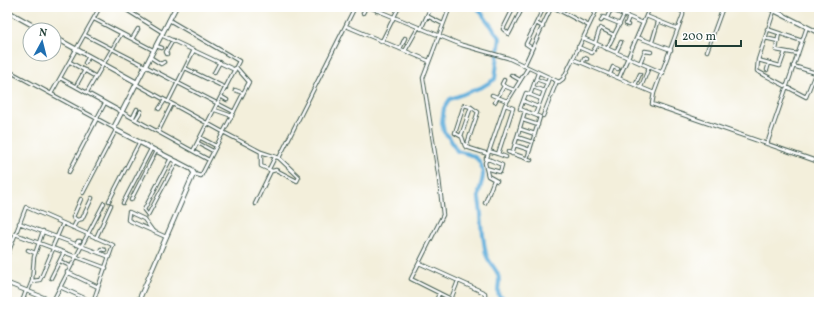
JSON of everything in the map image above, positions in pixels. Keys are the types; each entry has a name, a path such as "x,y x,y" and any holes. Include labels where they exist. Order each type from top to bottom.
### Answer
{"main road":[{"path":"138,302 194,174 192,170 171,158 115,130 136,83 176,7"},
{"path":"767,7 819,33"},
{"path":"7,11 27,22"},
{"path":"62,42 136,83"}],"street":[{"path":"51,94 100,7"},
{"path":"122,7 172,40 236,68 249,82 200,176 194,174"},
{"path":"130,12 132,7"},
{"path":"255,204 270,170 355,7"},
{"path":"363,13 366,7"},
{"path":"369,7 438,36 494,55 511,59 557,81 562,81 598,7"},
{"path":"377,11 379,7"},
{"path":"382,41 399,7"},
{"path":"406,51 431,7"},
{"path":"440,7 448,10 423,81 443,212 411,280 457,302"},
{"path":"514,7 503,29 509,34 524,7"},
{"path":"532,48 526,44 544,7"},
{"path":"605,7 643,24"},
{"path":"616,11 618,7"},
{"path":"619,78 650,7"},
{"path":"675,7 684,13 663,73 654,93 652,104 819,162"},
{"path":"707,51 723,7"},
{"path":"524,66 552,8 589,26"},
{"path":"607,49 620,24 626,16 628,10 625,8"},
{"path":"607,18 611,9"},
{"path":"774,11 758,60 758,72 806,97 819,64"},
{"path":"427,16 443,24"},
{"path":"626,16 626,24 628,25"},
{"path":"646,16 678,29"},
{"path":"601,21 603,17 620,24"},
{"path":"94,19 153,50"},
{"path":"169,20 238,60 236,68 222,97 193,151"},
{"path":"652,42 658,22"},
{"path":"536,23 543,27"},
{"path":"346,26 429,61"},
{"path":"767,144 807,27"},
{"path":"578,48 592,53 600,28 614,35"},
{"path":"132,39 138,29"},
{"path":"767,29 802,41"},
{"path":"779,33 776,50 798,54"},
{"path":"87,92 121,34"},
{"path":"85,35 234,112"},
{"path":"637,37 671,50"},
{"path":"400,49 405,38"},
{"path":"583,38 663,73"},
{"path":"765,38 778,41"},
{"path":"167,54 166,53 172,40"},
{"path":"616,52 621,42"},
{"path":"156,46 162,48"},
{"path":"160,109 178,84 194,50"},
{"path":"640,63 645,51 651,52"},
{"path":"758,60 781,65 785,52"},
{"path":"85,63 89,56"},
{"path":"150,57 161,64 164,62"},
{"path":"583,62 584,58 587,59"},
{"path":"573,59 654,93"},
{"path":"70,62 96,77"},
{"path":"214,73 220,62"},
{"path":"767,70 770,63"},
{"path":"793,66 816,73"},
{"path":"610,74 614,67 618,69"},
{"path":"641,87 649,67"},
{"path":"185,68 226,88"},
{"path":"485,203 496,180 488,176 486,158 505,105 528,68"},
{"path":"7,70 115,130 83,193"},
{"path":"76,86 85,70"},
{"path":"530,95 538,73"},
{"path":"635,85 640,74"},
{"path":"511,76 520,80"},
{"path":"60,78 209,160"},
{"path":"535,115 549,78"},
{"path":"536,79 547,83"},
{"path":"495,102 504,86 502,84 504,80"},
{"path":"543,116 557,81"},
{"path":"136,83 166,101 261,152 277,157 299,177 297,180 295,181 276,170 270,170 261,165 261,152"},
{"path":"504,86 514,90"},
{"path":"533,87 544,91"},
{"path":"235,90 243,93"},
{"path":"527,159 540,117 520,109 526,93 541,99"},
{"path":"492,95 507,101"},
{"path":"222,97 227,100"},
{"path":"523,101 538,107"},
{"path":"69,172 105,103"},
{"path":"158,132 172,104"},
{"path":"498,154 513,108 505,105"},
{"path":"463,106 471,107 478,112 466,147 461,136 455,133 463,106"},
{"path":"461,136 471,107"},
{"path":"133,118 137,109"},
{"path":"215,110 232,116"},
{"path":"512,154 525,111"},
{"path":"136,119 141,112"},
{"path":"523,120 538,125"},
{"path":"520,129 535,134"},
{"path":"517,137 532,142"},
{"path":"201,138 216,146"},
{"path":"109,201 140,143"},
{"path":"198,143 213,152"},
{"path":"515,145 530,150"},
{"path":"466,147 506,157"},
{"path":"122,202 151,149"},
{"path":"131,200 156,151"},
{"path":"508,152 531,160"},
{"path":"171,158 144,209 144,212 148,215 176,161"},
{"path":"486,158 502,165 500,172 486,168"},
{"path":"165,170 170,173"},
{"path":"73,228 77,220 82,219 92,198"},
{"path":"77,220 73,216 81,199"},
{"path":"7,283 54,302 70,266 104,203"},
{"path":"96,238 111,205"},
{"path":"7,256 26,207 114,245 93,302 60,287"},
{"path":"152,230 144,218 129,211 128,220 166,237"},
{"path":"19,223 110,257"},
{"path":"32,281 40,280 56,237 63,223"},
{"path":"22,302 32,281 31,271 35,253 43,232"},
{"path":"15,234 38,244 106,268"},
{"path":"76,245 78,241 80,241"},
{"path":"99,254 102,249 105,250"},
{"path":"28,250 35,253"},
{"path":"51,278 64,252"},
{"path":"60,261 70,266"},
{"path":"419,263 486,294 485,302"},
{"path":"67,272 98,287"},
{"path":"451,299 458,281"},
{"path":"436,302 439,294"}],"waterway":[{"path":"477,7 500,38 495,79 482,87 450,99 444,108 442,122 444,132 449,137 457,151 474,157 479,161 482,167 483,177 479,199 486,254 488,260 498,275 499,296 513,302"}]}
